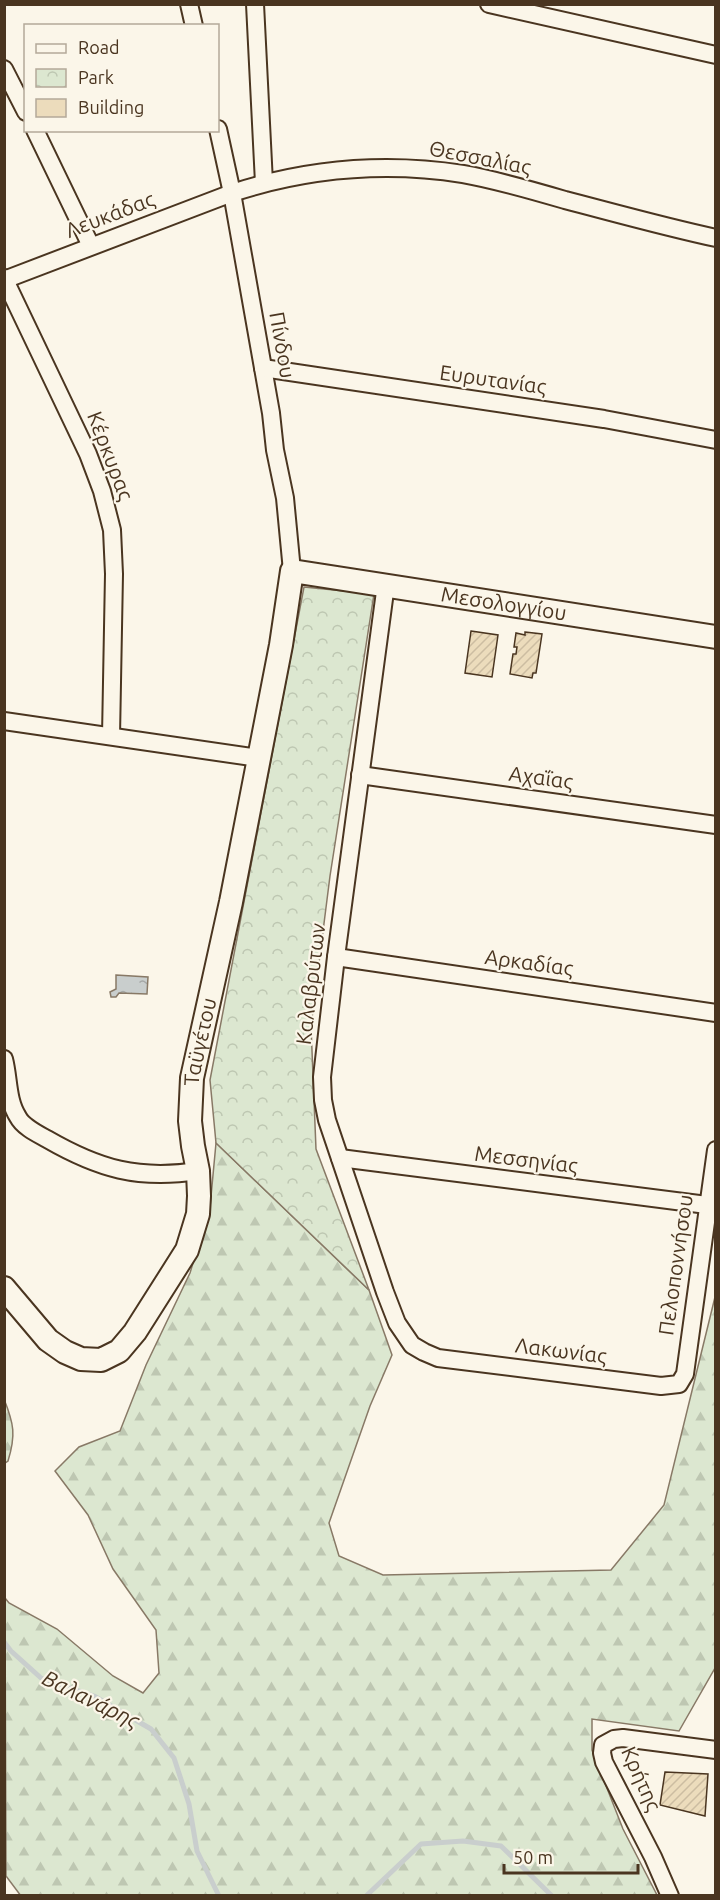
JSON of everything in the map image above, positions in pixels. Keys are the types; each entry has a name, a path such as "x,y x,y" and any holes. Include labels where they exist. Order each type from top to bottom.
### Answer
{"street":[{"path":"189,4 194,24"},
{"path":"255,4 264,183"},
{"path":"489,4 716,55"},
{"path":"4,69 24,108"},
{"path":"35,132 91,246"},
{"name":"Πίνδου","path":"219,132 232,193 285,498 292,571"},
{"name":"Θεσσαλίας","path":"232,193 264,183 303,175 355,169 447,172 501,182 666,227 716,238"},
{"name":"Λευκάδας","path":"5,279 232,193"},
{"name":"Κέρκυρας","path":"5,279 97,474 109,514 114,573 111,736"},
{"name":"Ευρυτανίας","path":"263,368 604,419 716,440"},
{"name":"Μεσολογγίου","path":"292,571 716,637"},
{"name":"Ταϋγέτου","path":"4,1288 48,1340 65,1352 81,1359 101,1360 119,1351 135,1332 187,1250 198,1214 198,1171 190,1121 192,1078 231,902 281,645 292,571"},
{"name":"Καλαβρύτων","path":"386,584 336,957 322,1077 323,1100 327,1120 397,1323 412,1345 438,1358"},
{"path":"4,721 258,758"},
{"name":"Αχαΐας","path":"360,775 716,825"},
{"name":"Αρκαδίας","path":"336,957 716,1013"},
{"path":"4,1059 12,1107 20,1121 41,1136 79,1157 118,1169 153,1175 198,1171"},
{"name":"Πελοποννήσου","path":"679,1384 685,1374 716,1150"},
{"name":"Μεσσηνίας","path":"340,1158 707,1205"},
{"name":"Λακωνίας","path":"438,1358 661,1386 679,1384"},
{"name":"Κρήτης","path":"669,1896 604,1762 603,1745 614,1739 622,1738 716,1750"}],"green space":[{"path":"304,587 374,594 330,876 311,1026 316,1149 369,1290 216,1143 210,1080"},
{"path":"216,1143 369,1290 392,1355 370,1406 329,1523 339,1556 383,1575 611,1570 664,1505 715,1297 715,1668 679,1731 592,1719 592,1750 623,1829 657,1895 21,1896 6,1876 5,1598 9,1603 57,1629 113,1676 143,1693 159,1673 156,1630 113,1569 88,1515 55,1471 79,1447 120,1431 146,1365 190,1273 210,1207"},
{"path":"4,1399 12,1423 13,1437 8,1461 5,1463"}],"water":[{"path":"116,975 148,977 147,994 119,993 116,997 111,997 110,992 116,989"}],"building":[{"path":"471,631 498,635 492,677 465,673"},
{"path":"525,632 542,634 536,673 533,673 532,678 510,674 513,654 516,654 517,647 514,647 516,633 525,635"},
{"path":"665,1772 708,1774 705,1816 660,1805"}],"waterway":[{"name":"Βαλανάρης","path":"4,1642 41,1678 94,1696 151,1729 174,1758 189,1804 197,1851 219,1896"},
{"name":"Βαλανάρης","path":"366,1896 421,1844 463,1841 501,1846 552,1896"}]}
